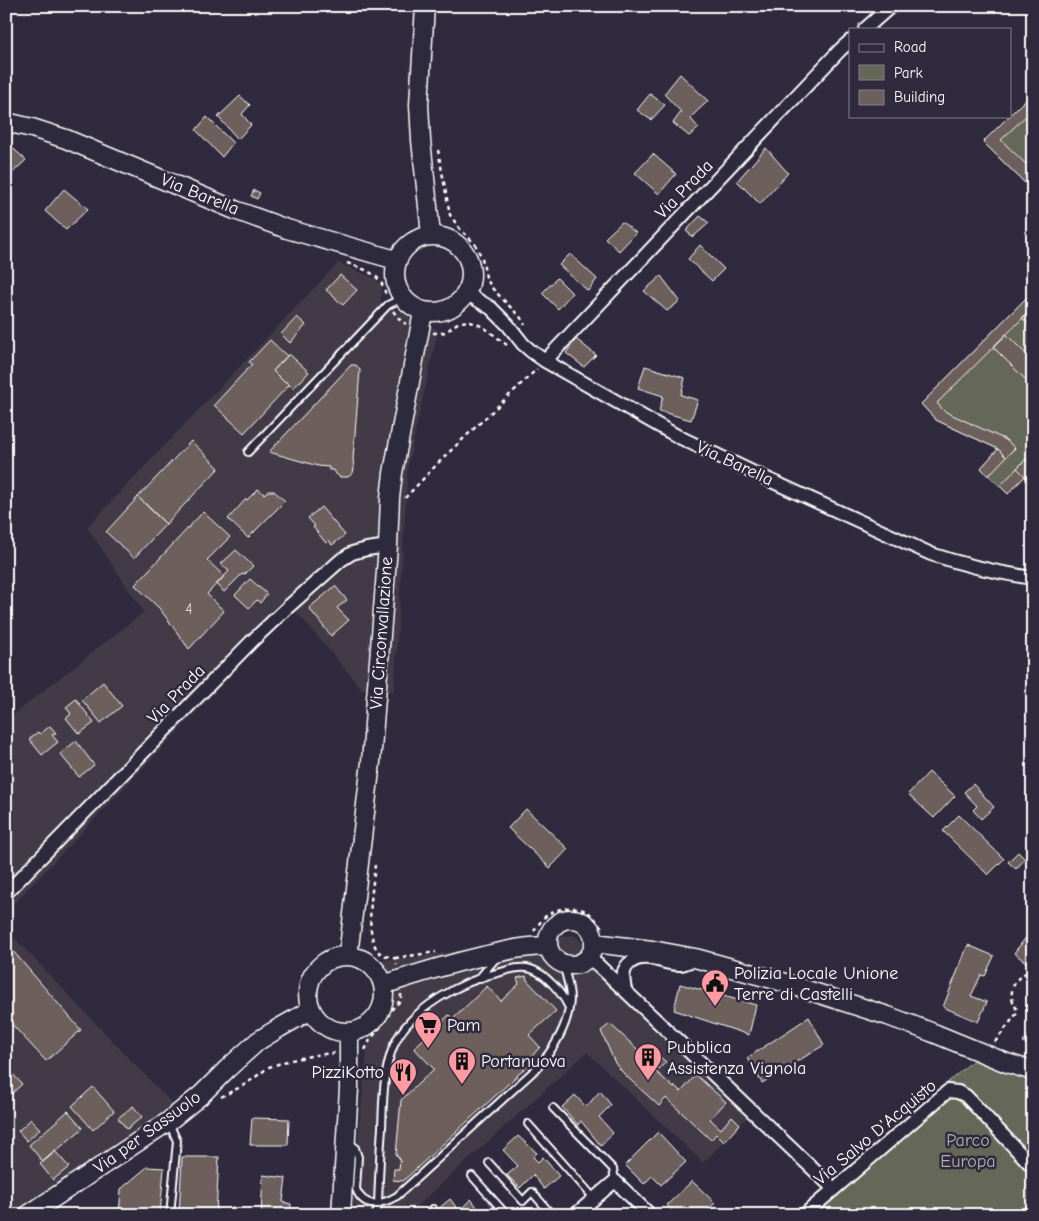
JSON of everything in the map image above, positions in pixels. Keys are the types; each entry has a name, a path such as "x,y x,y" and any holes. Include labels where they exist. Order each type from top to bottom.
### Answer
{"main road":[{"path":"425,6 419,105 431,235"},
{"name":"Via Barella","path":"6,122 66,139 235,210 287,229 396,260"},
{"path":"431,235 442,236 453,241 462,249 468,259 471,271 466,293 460,301 452,308 433,313 423,312 411,306 402,298 394,280 396,260 400,252 414,240 431,235"},
{"name":"Via Circonvallazione","path":"348,956 371,762 390,498 423,312"},
{"path":"570,918 582,921 592,930 594,936 591,950 583,962 570,965 563,964 553,957 548,946 549,932 557,922 570,918"},
{"path":"383,985 451,963 523,947 548,946"},
{"path":"591,950 652,950 695,958 776,980 860,1006 1033,1072"},
{"path":"336,957 357,957 366,962 380,976 383,985 382,1007 377,1017 369,1025 359,1030 339,1032 330,1029 316,1018 308,1000 308,988 314,973 326,961 336,957"},
{"name":"Via per Sassuolo","path":"28,1215 169,1121 197,1099 258,1041 311,1010"},
{"path":"340,1215 349,1089 348,1032"}],"street":[{"path":"866,28 891,6"},
{"name":"Via Prada","path":"545,361 849,43"},
{"name":"Via Barella","path":"466,293 491,308 523,344 545,361 677,436 931,554 990,571 1033,578"},
{"name":"Via Prada","path":"6,893 288,606 341,560 352,553 388,546"},
{"path":"591,950 598,965 834,1189"},
{"path":"625,990 623,972 633,960 648,958 679,964 695,958"},
{"name":"Via Salvo D'Acquisto","path":"804,1215 948,1091 958,1092 966,1096 1033,1167"},
{"path":"575,1215 615,1181 650,1215"}],"lane":[{"path":"248,452 388,305 402,298"},
{"path":"480,977 502,952"},
{"path":"346,1138 355,1148 358,1157 356,1189 358,1194 368,1202 378,1204 397,1196 546,1058 562,1031 568,1014 570,999 568,980 563,964"},
{"path":"376,1215 384,1091 388,1061 395,1043 404,1029 426,1008 457,988 480,977 519,968 534,970 540,973 560,992 568,1007"},
{"path":"553,1108 612,1170 615,1181"},
{"path":"169,1121 177,1141 170,1215"},
{"path":"528,1124 594,1198"},
{"path":"489,1163 523,1201 532,1192 552,1215"},
{"path":"472,1176 504,1212 501,1215"}],"path":[{"path":"438,146 450,214 460,229 475,244 482,258 486,277 492,287 521,318 526,327"},
{"path":"405,499 443,458 545,361"},
{"path":"332,1053 364,1051 392,1009 401,1000 400,979 395,958 379,952 371,935 370,920 376,857"}],"shaded area":[{"path":"338,263 376,279 381,286 380,302 438,330 408,465 394,691 362,689 294,609 6,912 6,720 144,612 87,527"},
{"path":"6,929 178,1110 20,1215 6,1215"},
{"path":"574,935 759,1105 703,1163 587,1052 407,1215 353,1215 358,1136 379,960 415,957"}],"green space":[{"path":"1033,92 1033,191 983,142 1007,118 1012,118 1012,113"},
{"path":"1033,291 1033,492 1025,476 1008,494 981,468 998,449 936,420 921,404"},
{"name":"Parco Europa","path":"976,1058 1033,1078 1033,1215 795,1214"}],"building":[{"path":"680,74 708,101 690,118 699,128 689,136 673,123 681,112 664,94"},
{"path":"1033,92 1033,109 1001,140 1033,171 1033,178 1026,184 983,142 1007,118 1012,118 1012,113"},
{"path":"650,94 665,105 651,120 637,110"},
{"path":"240,96 250,105 242,114 251,125 238,139 218,117"},
{"path":"207,117 233,143 222,157 196,130"},
{"path":"6,142 26,160 7,178 6,178"},
{"path":"766,148 788,173 760,204 737,181"},
{"path":"653,154 676,174 659,194 635,173"},
{"path":"64,189 88,209 66,230 45,211"},
{"path":"254,190 260,193 257,199 251,196"},
{"path":"700,216 709,223 693,237 686,231"},
{"path":"622,222 636,233 619,251 605,238"},
{"path":"700,245 724,269 712,281 688,259"},
{"path":"570,254 597,279 588,291 559,265"},
{"path":"340,275 357,290 343,305 326,290"},
{"path":"661,276 680,301 667,311 644,291"},
{"path":"557,278 572,293 558,309 542,293"},
{"path":"1033,291 1033,308 937,403 944,411 1006,440 1015,448 1006,457 998,449 936,420 921,404"},
{"path":"1033,308 1033,328 1022,318"},
{"path":"297,317 306,325 290,343 281,334"},
{"path":"1006,334 1033,361 1033,387 993,347"},
{"path":"576,339 596,355 584,367 566,353"},
{"path":"270,340 287,356 273,371 289,385 244,433 214,405 252,364 249,362"},
{"path":"289,354 309,372 293,388 273,371"},
{"path":"351,365 356,365 360,370 353,473 348,477 340,477 334,470 329,470 329,467 318,466 269,452"},
{"path":"645,366 685,378 681,395 698,400 691,420 659,411 663,396 638,388"},
{"path":"191,441 219,468 166,524 138,497"},
{"path":"998,449 1006,457 988,476 981,468"},
{"path":"1026,459 1033,467 1033,492 1025,476 1017,468"},
{"path":"1017,468 1025,476 1008,494 1000,486"},
{"path":"258,489 264,494 268,491 274,491 285,501 248,538 228,519"},
{"path":"138,497 166,524 134,558 106,532"},
{"path":"321,507 345,535 332,545 329,540 326,543 308,518"},
{"path":"203,512 230,537 207,560 224,576 207,594 224,611 189,649 160,609 135,585"},
{"path":"236,550 253,566 224,592 217,584 229,571 221,564"},
{"path":"250,579 267,594 260,603 257,600 249,608 235,595"},
{"path":"335,586 347,600 337,608 349,620 331,636 309,608"},
{"path":"103,682 122,706 101,723 82,700"},
{"path":"76,699 94,723 79,734 66,718 71,714 66,707"},
{"path":"50,726 56,733 52,735 58,742 42,755 29,739 38,732 40,734"},
{"path":"76,741 94,765 79,777 60,754"},
{"path":"929,772 955,796 934,818 908,794"},
{"path":"973,784 994,807 981,819 973,810 977,806 964,792"},
{"path":"526,809 568,849 550,868 508,828"},
{"path":"959,815 1004,859 988,875 943,831"},
{"path":"1018,852 1025,859 1016,869 1008,862"},
{"path":"1031,931 1033,932 1033,961 1032,963 1027,963 1014,953"},
{"path":"968,945 994,956 985,976 981,975 971,996 987,1002 978,1022 943,1007"},
{"path":"12,950 81,1030 46,1061 6,1018 6,955"},
{"name":"Portanuova","path":"526,976 527,980 556,1011 529,1035 540,1047 531,1057 534,1060 403,1181 393,1180 394,1169 399,1169 400,1159 396,1155 401,1100 434,1069 414,1048 449,1015 453,1019 487,986 501,1001 519,984 517,978"},
{"name":"Polizia Locale Unione Terre di Castelli","path":"680,984 756,1005 749,1035 674,1010"},
{"path":"809,1017 824,1045 762,1083 747,1058"},
{"name":"Pubblica Assistenza Vignola","path":"610,1024 647,1058 653,1051 666,1062 659,1069 656,1066 653,1069 674,1088 675,1086 681,1092 696,1075 726,1102 710,1119 721,1129 732,1116 740,1124 724,1142 716,1134 711,1140 666,1098 659,1106 625,1075 615,1063 601,1031"},
{"path":"1033,1030 1033,1053 1028,1049 1030,1047 1023,1042"},
{"path":"6,1067 22,1084 6,1099"},
{"path":"93,1087 114,1111 93,1130 72,1106"},
{"path":"600,1091 611,1105 599,1117 613,1133 601,1146 581,1121 578,1125 562,1107 575,1095 586,1107"},
{"path":"133,1106 142,1117 127,1129 118,1118"},
{"path":"68,1111 83,1128 43,1162 29,1145"},
{"path":"252,1118 289,1119 288,1145 250,1145"},
{"path":"31,1119 40,1129 27,1141 18,1131"},
{"path":"658,1132 686,1162 661,1185 652,1176 644,1184 625,1165"},
{"path":"518,1136 537,1153 533,1157 538,1162 543,1157 559,1176 544,1189 533,1175 520,1188 507,1175 518,1166 503,1150"},
{"path":"55,1151 69,1167 53,1180 40,1164"},
{"path":"182,1157 219,1157 216,1215 179,1215"},
{"path":"147,1167 164,1168 160,1215 119,1215 121,1189"},
{"path":"263,1175 286,1178 283,1202 291,1204 290,1215 261,1215"},
{"path":"692,1181 715,1203 704,1215 676,1215 667,1205"},
{"path":"450,1199 459,1211 471,1199 480,1211 476,1215 441,1215 437,1210"}],"place":[{"name":"Polizia Locale Unione Terre di Castelli","path":"715,1007"},
{"name":"Pam","path":"428,1049"},
{"name":"Pubblica Assistenza Vignola","path":"648,1081"},
{"name":"Portanuova","path":"462,1085"},
{"name":"PizziKotto","path":"403,1096"}]}
